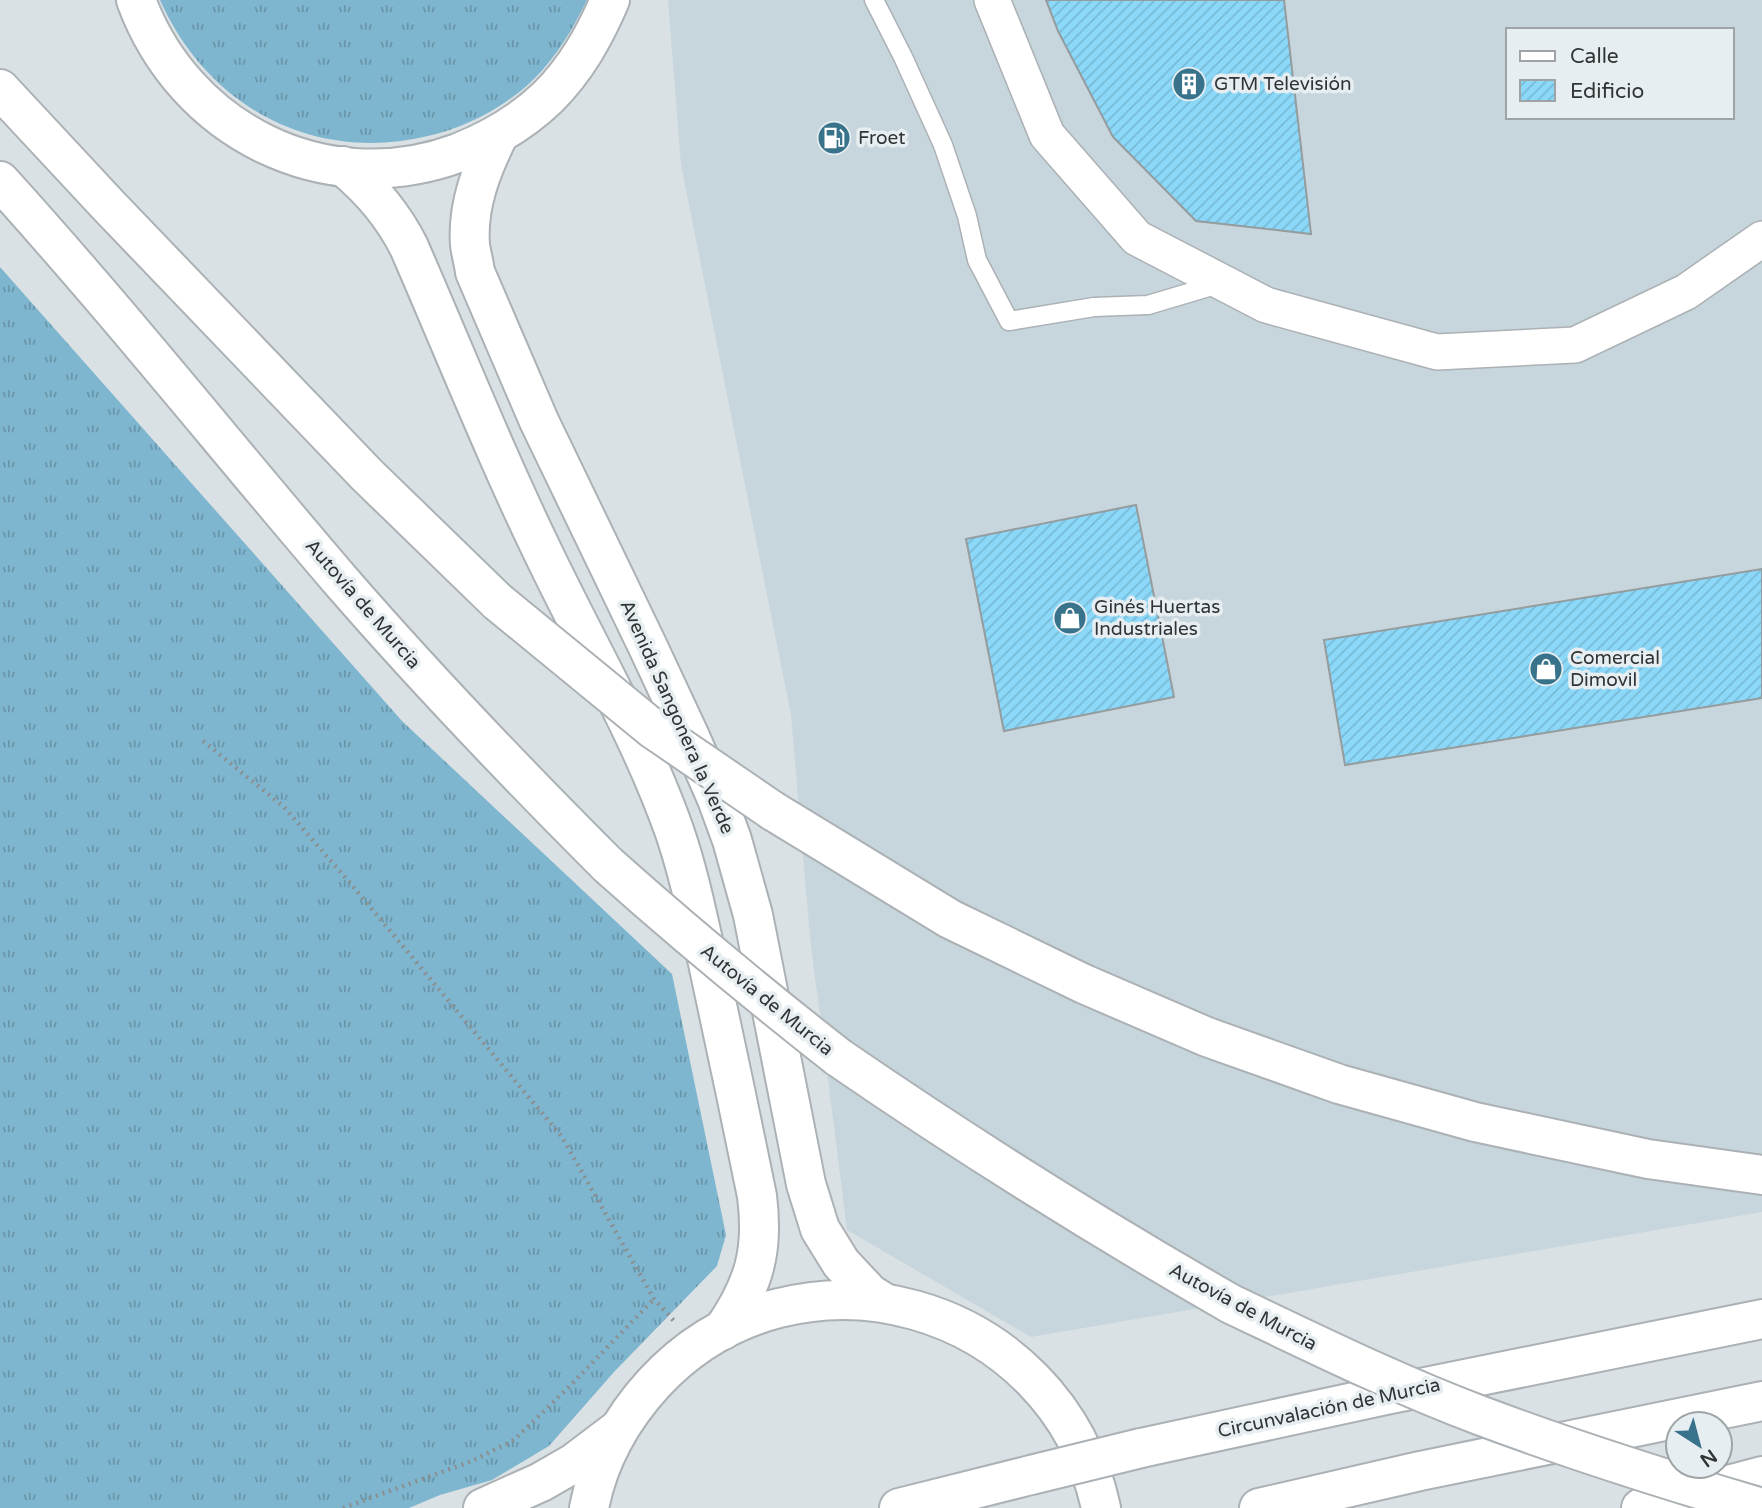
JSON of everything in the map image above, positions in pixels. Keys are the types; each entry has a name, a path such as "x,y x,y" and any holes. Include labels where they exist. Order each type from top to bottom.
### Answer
{"main road":[{"path":"136,0 158,48 177,75 223,120 280,151 311,161 370,168 424,163 475,146 499,134 539,105 567,77 584,53 610,0"},
{"path":"0,89 367,475 498,602 653,729 773,811 950,919 1084,984 1207,1037 1339,1084 1475,1122 1648,1159 1762,1175"},
{"name":"Avenida Sangonera la Verde","path":"499,134 484,164 476,189 470,245 475,272 539,421 690,737 732,840 753,915 806,1184 820,1229 841,1263 864,1288 883,1302"},
{"path":"343,166 383,205 398,224 410,247 551,570 635,734 656,782 688,874 757,1196 760,1240 755,1264 737,1310 709,1339 666,1371 640,1398 619,1429 603,1461 589,1508"},
{"name":"Autovía de Murcia","path":"0,181 341,580 470,724 608,865 687,935 838,1057 1034,1187 1231,1304 1353,1363 1477,1415 1653,1475 1762,1508"},
{"path":"709,1339 774,1310 828,1300 883,1302 950,1322 1010,1358 1036,1382 1077,1439 1091,1472 1101,1508"},
{"name":"Circunvalación de Murcia","path":"900,1508 1141,1448 1399,1392 1762,1319"},
{"path":"1259,1508 1420,1471 1762,1401"},
{"path":"483,1508 541,1482 574,1463 619,1429"},
{"path":"1641,1508 1762,1476"}],"street":[{"path":"992,0 1047,135 1137,238 1266,305 1437,352 1575,345 1686,292 1762,239"},
{"path":"1686,292 1762,213"}],"lane":[{"path":"874,0 943,145 967,216 976,260 1009,321 1094,307 1148,305 1223,282"}],"path":[{"path":"203,741 284,807 351,884 562,1137 654,1299 709,1339"},
{"path":"343,1508 472,1461 514,1440 654,1299"}],"shaded area":[{"path":"668,0 1762,0 1762,1212 1031,1337 847,1230 810,937 791,715 681,165"}],"green space":[{"path":"160,0 587,0 557,52 534,79 511,98 485,115 457,127 428,136 385,143 344,141 305,133 268,118 235,97 206,70 180,37"},
{"path":"0,267 402,721 672,974 726,1235 717,1266 614,1372 549,1446 492,1480 440,1495 409,1508 0,1508"}],"building":[{"name":"GTM Televisión","path":"1046,0 1284,0 1311,234 1196,221 1113,137 1058,31"},
{"name":"Ginés Huertas Industriales","path":"1136,505 1174,697 1004,731 966,539"},
{"name":"Comercial Dimovil","path":"1762,569 1762,698 1345,765 1324,640"}],"place":[{"name":"GTM Televisión","path":"1189,84"},
{"name":"Froet","path":"834,138"},
{"name":"Ginés Huertas Industriales","path":"1070,618"},
{"name":"Comercial Dimovil","path":"1546,669"}]}
